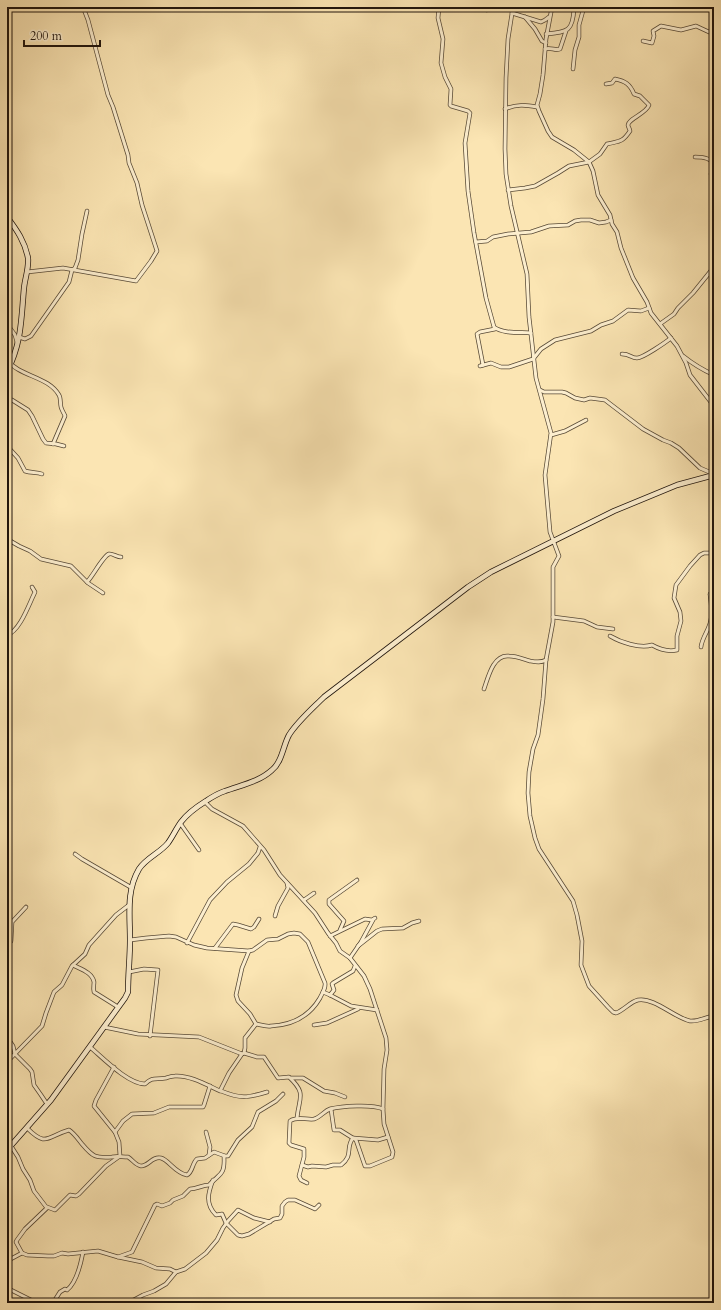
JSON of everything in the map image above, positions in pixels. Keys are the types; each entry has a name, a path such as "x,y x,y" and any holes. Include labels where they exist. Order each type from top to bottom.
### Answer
{"main road":[{"path":"7,217 20,234 28,258 18,346 7,372"},
{"path":"9,1148 71,1074 125,998 128,992 129,972 130,940 128,905 134,879 145,862 166,845 180,823 211,798 269,773 278,763 291,733 314,707 468,586 491,572 553,540 569,534 604,515 668,489 714,474"}],"street":[{"path":"27,272 60,268 136,281 157,251 142,205 137,183 129,163 128,155 108,95 88,20 83,7"},
{"path":"439,7 438,18 443,39 441,63 445,77 451,89 450,105 470,113 465,143 468,191 486,298 494,327 496,329"},
{"path":"477,7 487,10 495,7"},
{"path":"505,7 525,17 541,22 550,16"},
{"path":"552,7 546,34 543,75 537,107 550,134 589,162 593,171 598,195 618,232 621,248 633,278 654,317 671,338 682,355 690,374 714,406"},
{"path":"573,69 575,50 579,37 579,25 584,7"},
{"path":"545,49 560,49 566,31 572,23 574,8"},
{"path":"512,10 508,39 505,109 505,149 508,190 526,274 533,359 551,435 546,475 550,524 553,540 559,556 554,566 554,590 552,605 553,617 546,660 538,736 530,760 528,793 530,816 539,849 573,901 582,941 581,965 589,986 608,1008 615,1012 620,1012 633,1002 640,1000 658,1005 684,1019 692,1021 714,1016"},
{"path":"525,17 535,29 542,41 546,43"},
{"path":"643,41 652,43 654,39 654,31 661,26 681,30 696,26 707,31 713,31"},
{"path":"546,34 562,33 566,31"},
{"path":"508,190 535,186 569,166 589,162 600,154 607,144 619,142 623,139 630,131 628,125 630,121 645,112 650,106 640,96 634,94 632,88 627,83 615,79 612,83 606,84"},
{"path":"505,109 516,105 537,107"},
{"path":"695,157 707,159 714,164 711,174 714,177"},
{"path":"19,337 28,338 33,334 69,282 72,270 76,267 78,260 86,211"},
{"path":"476,242 487,241 492,237 531,232 549,226 568,225 575,221 581,220 590,220 599,223 611,220"},
{"path":"660,324 674,314 714,267"},
{"path":"531,333 496,329 480,332 477,334 481,366 492,364 501,367 509,367 533,359 541,349 555,340 591,331 613,320 628,310 641,311 649,308"},
{"path":"7,324 15,335 18,346"},
{"path":"622,354 628,354 636,358 640,358 671,338"},
{"path":"682,355 696,364 701,370 714,375"},
{"path":"7,360 11,365 31,377 46,382 59,396 65,416 53,444"},
{"path":"539,389 544,392 564,392 575,398 584,400 588,398 600,398 605,400 641,428 674,444 700,468 714,474"},
{"path":"7,399 12,400 28,410 43,439 47,443 64,446"},
{"path":"551,435 565,431 586,420"},
{"path":"7,446 18,458 25,470 42,474"},
{"path":"7,539 30,551 41,559 71,566 87,582 103,593"},
{"path":"87,582 108,554 110,553 116,557 121,557"},
{"path":"610,636 635,646 646,647 652,645 668,651 677,650 681,621 680,612 674,598 675,587 700,555 704,553 714,553"},
{"path":"7,636 12,634 28,607 35,592 32,587"},
{"path":"701,648 712,623 713,611 710,594"},
{"path":"553,617 578,620 613,629"},
{"path":"484,689 491,671 501,657 509,656 537,662 546,660"},
{"path":"210,808 211,798"},
{"path":"205,802 210,808 243,826 264,850 280,875 315,913 340,951 350,958 361,972 369,986 385,1034 387,1050 384,1069 383,1109 384,1124 393,1156 370,1166 365,1166 357,1142 353,1138"},
{"path":"180,823 199,850"},
{"path":"187,943 205,906 227,882 249,864 258,853 260,846"},
{"path":"75,854 82,860 132,888"},
{"path":"340,930 344,921 329,904 329,900 357,880"},
{"path":"275,916 278,906 288,888 287,881"},
{"path":"304,900 314,893"},
{"path":"7,1062 42,1026 54,992 62,985 73,965 85,954 89,945 116,915 128,905"},
{"path":"7,946 11,941 12,922 26,908"},
{"path":"215,948 233,925 236,924 250,930 259,919"},
{"path":"330,936 365,919 374,919 350,958"},
{"path":"358,946 377,931 382,929 400,929 419,921"},
{"path":"130,940 169,936 176,937 194,945 249,951 270,939 278,939 288,934 300,934 307,940 325,984 323,992 314,1008 302,1018 292,1023 270,1027 256,1024 250,1014 238,1002 236,995 242,968 249,951"},
{"path":"73,965 87,972 92,977 94,981 94,992 118,1007"},
{"path":"330,994 334,990 333,983 353,971 355,966"},
{"path":"129,972 144,968 158,970 150,1036"},
{"path":"323,992 330,994 351,1006 377,1010"},
{"path":"314,1025 327,1023 360,1008"},
{"path":"221,1091 229,1074 243,1053 246,1038 256,1024"},
{"path":"104,1027 131,1034 199,1037 243,1053 257,1057 264,1057 278,1078 288,1076 291,1078 303,1078 324,1090 344,1097"},
{"path":"7,1037 13,1046 15,1054 32,1072 34,1085 47,1104"},
{"path":"90,1047 125,1077 142,1084 145,1084 151,1079 184,1076 235,1097 242,1098 267,1092"},
{"path":"9,1148 18,1156 34,1191 47,1207 55,1210 70,1195 76,1196 79,1194 120,1154 119,1142 115,1132 94,1106 114,1067"},
{"path":"291,1078 298,1086 301,1094 297,1118"},
{"path":"115,1132 132,1114 154,1113 169,1107 203,1107 210,1086"},
{"path":"27,1128 34,1135 43,1139 47,1139 69,1130 88,1152 95,1157 130,1158 134,1163 142,1166 154,1159 160,1158 164,1159 174,1169 187,1176 198,1159 205,1158 214,1152 228,1156 238,1140 252,1128 258,1112 276,1101 283,1094"},
{"path":"307,1183 299,1178 304,1157 304,1148 291,1145 289,1143 289,1124 292,1119 322,1116 331,1109 360,1106 377,1107 383,1109"},
{"path":"331,1109 334,1130 340,1130 353,1138 378,1140 388,1137"},
{"path":"206,1132 210,1147 209,1155"},
{"path":"302,1165 308,1167 343,1165 348,1158 350,1143 353,1138"},
{"path":"118,1257 132,1252 154,1205 157,1204 162,1206 170,1204 174,1199 183,1196 190,1189 196,1189 204,1185 208,1185 213,1180 218,1178 224,1167 224,1156"},
{"path":"213,1180 208,1195 209,1202 215,1214 223,1215 226,1223 242,1236 246,1236 282,1216 282,1207 284,1202 288,1200 296,1200 315,1209 319,1205"},
{"path":"47,1207 46,1210 25,1229 17,1240 16,1242 22,1253 27,1255 54,1256 62,1253 68,1254 98,1251 118,1257 140,1261 156,1268 170,1269 176,1272"},
{"path":"128,1303 166,1284 176,1272 186,1269 206,1253 217,1240 226,1223 239,1210 254,1218 270,1222"},
{"path":"53,1303 60,1292 70,1288 78,1272 83,1252"},
{"path":"7,1261 12,1258 16,1258 22,1253"},
{"path":"7,1288 37,1303"}]}
